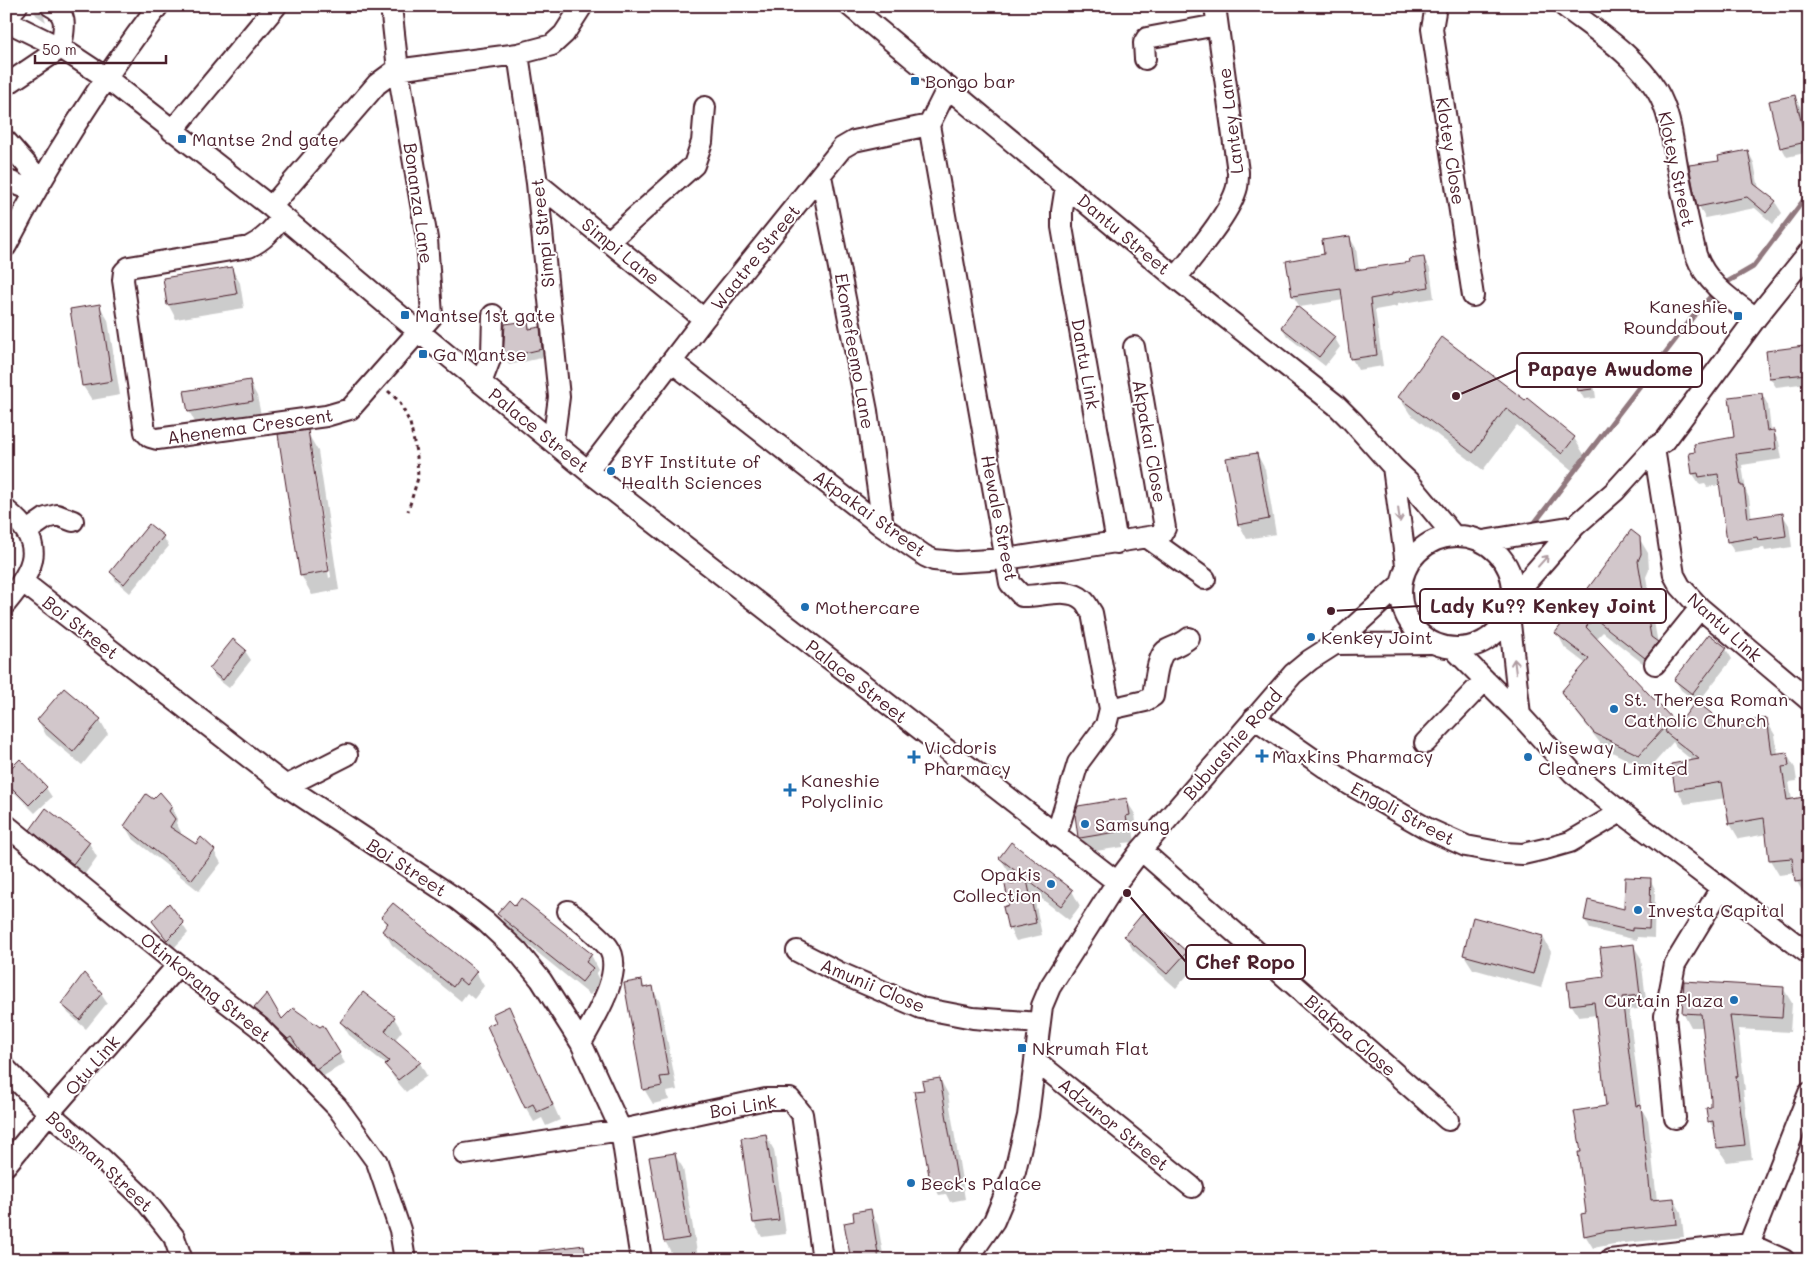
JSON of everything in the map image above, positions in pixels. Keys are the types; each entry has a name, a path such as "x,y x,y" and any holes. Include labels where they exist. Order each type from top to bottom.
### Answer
{"street":[{"path":"6,20 17,6"},
{"path":"6,85 60,48 64,19 60,10 51,6"},
{"path":"6,246 37,186 105,77 158,6"},
{"path":"172,131 276,6"},
{"name":"Bonanza Lane","path":"391,6 398,70 427,239 432,316 418,331"},
{"path":"277,212 377,84 387,75 398,70 518,54 552,45 558,41 582,6"},
{"name":"Dantu Street","path":"850,6 1176,278 1336,405 1408,481 1453,534"},
{"name":"Klotey Close","path":"1436,6 1432,29 1473,296"},
{"name":"Klotey Street","path":"1564,6 1618,48 1648,78 1662,101 1671,130 1696,255 1704,274 1718,288 1756,318"},
{"path":"1145,59 1144,43 1147,38 1216,15"},
{"name":"Lantey Lane","path":"1176,278 1217,224 1233,198 1237,187 1238,172 1216,15"},
{"name":"Palace Street","path":"6,20 60,48 105,77 277,212 588,471 1117,882"},
{"name":"Simpi Street","path":"518,54 537,184 560,397 553,442"},
{"path":"929,125 948,87"},
{"path":"609,241 694,165 702,142 705,107"},
{"name":"Waatre Street","path":"588,471 704,319 842,148 854,141 929,125"},
{"name":"Hewale Street","path":"929,125 1010,583 1022,596 1035,597 1053,593 1071,593 1084,600 1092,613 1110,710"},
{"path":"6,141 37,186"},
{"name":"Ekomefeemo Lane","path":"821,176 867,411 883,527"},
{"path":"6,180 37,186"},
{"name":"Simpi Lane","path":"537,184 704,319"},
{"name":"Dantu Link","path":"1066,186 1062,211 1062,227 1116,543"},
{"name":"Ahenema Crescent","path":"277,212 268,235 256,244 129,267 124,272 123,280 147,435 157,439 326,416 350,409 418,331"},
{"path":"1520,715 1511,606 1512,580 1506,564 1496,551 1483,541 1453,534 1434,539 1418,550 1406,565 1400,585 1401,602 1407,618 1417,632 1432,643 1454,649 1471,647 1486,640 1500,629 1511,606 1575,526 1615,491 1654,448 1665,441 1756,318 1809,252"},
{"path":"482,383 492,354 493,315"},
{"name":"Akpakai Close","path":"1134,347 1165,528 1155,537"},
{"name":"Akpakai Street","path":"672,362 883,527 925,556 934,560 956,562 1006,559 1155,537"},
{"name":"Nantu Link","path":"1654,448 1674,575 1680,586 1700,608 1809,700"},
{"path":"1393,467 1406,565"},
{"path":"6,510 19,520 27,531 32,542 33,553 32,562 23,582 6,603"},
{"path":"27,531 46,518 57,515 73,522"},
{"path":"1483,541 1575,526"},
{"path":"1155,537 1205,579"},
{"name":"Boi Street","path":"23,582 286,786 458,900 486,922 518,952 541,980 581,1043 621,1130 641,1260"},
{"name":"Bubuashie Road","path":"967,1260 994,1221 1015,1171 1028,1116 1042,1006 1050,987 1117,882 1141,850 1293,674 1310,660 1335,644 1400,585"},
{"path":"1655,664 1700,608"},
{"path":"1056,836 1078,763 1106,725 1110,710 1144,701 1153,696 1160,657 1165,650 1183,644 1189,638"},
{"path":"1335,644 1432,643"},
{"path":"1454,649 1520,715 1573,773 1621,812 1809,954"},
{"path":"1425,743 1485,680"},
{"name":"Engoli Street","path":"1254,718 1348,784 1428,828 1466,846 1504,853 1523,854 1570,842 1621,812"},
{"path":"286,786 347,755"},
{"name":"Otinkorang Street","path":"6,825 178,965 259,1027 337,1107 376,1162 400,1230 404,1260"},
{"name":"Biakpa Close","path":"1141,850 1448,1120"},
{"path":"1675,1118 1665,1016 1675,964 1721,888"},
{"path":"568,911 609,948 614,966 607,992 581,1043"},
{"name":"Amunii Close","path":"798,951 838,972 922,1008 973,1018 1039,1023"},
{"name":"Otu Link","path":"6,1165 178,965"},
{"name":"Adzuror Street","path":"1036,1061 1192,1187"},
{"name":"Bossman Street","path":"6,1069 49,1113 100,1157 144,1199 174,1237 182,1260"},
{"path":"1746,1252 1809,1093"},
{"name":"Boi Link","path":"621,1130 766,1099 790,1099 802,1114 823,1260"},
{"path":"465,1154 621,1130"},
{"path":"1610,1260 1746,1252 1784,1260"}],"path":[{"path":"375,379 399,401 410,423 417,457 418,478 408,511"}],"building":[{"path":"1795,95 1806,142 1780,148 1769,101"},
{"path":"1748,150 1754,184 1776,201 1766,213 1747,197 1697,207 1689,165 1719,161 1718,156"},
{"path":"1350,236 1355,270 1410,262 1409,259 1424,257 1429,287 1370,299 1377,355 1350,359 1341,289 1292,296 1286,261 1324,254 1322,240"},
{"path":"232,267 237,294 167,305 163,278"},
{"path":"100,304 112,381 82,386 70,309"},
{"path":"1297,306 1335,337 1319,357 1281,327"},
{"path":"528,321 529,329 540,327 542,349 503,358 505,324"},
{"path":"1442,337 1525,400 1527,398 1575,437 1562,454 1506,408 1473,453 1398,397"},
{"path":"1804,346 1807,374 1769,378 1766,351"},
{"path":"1587,358 1592,389 1577,391 1573,360"},
{"path":"250,380 253,401 188,412 184,391"},
{"path":"1762,393 1767,431 1774,430 1776,449 1736,454 1741,486 1744,486 1748,518 1783,513 1786,536 1758,540 1757,537 1727,542 1718,474 1699,477 1698,473 1692,474 1689,453 1695,452 1694,444 1734,437 1729,397"},
{"path":"308,430 329,571 300,576 278,434"},
{"path":"1257,453 1269,519 1238,525 1226,458"},
{"path":"149,524 164,536 124,584 110,572"},
{"path":"1631,530 1640,537 1641,554 1638,561 1651,637 1658,642 1645,658 1594,618 1586,627 1678,725 1696,701 1726,725 1767,718 1772,754 1787,752 1789,766 1782,767 1787,800 1809,796 1809,824 1805,824 1809,850 1809,880 1795,882 1792,858 1769,860 1764,818 1729,824 1722,782 1675,790 1671,764 1699,759 1666,733 1665,727 1639,755 1594,733 1561,692 1589,659 1555,633"},
{"path":"1709,634 1727,648 1692,694 1674,680"},
{"path":"233,639 246,650 223,680 209,669"},
{"path":"64,688 101,719 73,752 37,720"},
{"path":"20,759 47,787 29,805 6,782 6,773"},
{"path":"160,792 172,806 169,811 175,819 170,827 196,844 201,837 215,850 192,880 124,826 146,794 153,799"},
{"path":"1127,798 1130,815 1126,816 1128,827 1116,829 1116,832 1078,837 1075,815 1078,806"},
{"path":"46,808 90,842 73,864 30,830"},
{"path":"1011,842 1073,890 1061,906 999,858"},
{"path":"1625,877 1651,878 1649,929 1632,928 1632,931 1584,920 1588,900 1624,909"},
{"path":"1027,880 1036,923 1008,929 1003,907 1009,905 1005,885"},
{"path":"521,898 592,954 586,962 593,968 582,982 497,914 509,900 515,906"},
{"path":"169,903 184,923 167,940 152,921"},
{"path":"393,903 477,971 466,985 459,979 453,987 382,931 388,923 381,917"},
{"path":"1143,913 1187,952 1167,974 1124,936"},
{"path":"1473,917 1543,936 1533,974 1463,955"},
{"path":"1634,944 1640,995 1622,997 1636,1106 1641,1105 1651,1200 1674,1198 1677,1224 1606,1231 1584,1236 1581,1214 1586,1213 1578,1152 1581,1152 1574,1111 1606,1106 1594,1002 1570,1005 1567,982 1604,977 1600,948"},
{"path":"84,973 102,993 80,1020 61,1004"},
{"path":"642,980 643,988 653,986 669,1076 660,1077 662,1086 643,1090 624,983"},
{"path":"1684,981 1784,987 1782,1018 1730,1015 1745,1145 1717,1148 1713,1121 1708,1122 1706,1108 1711,1107 1711,1099 1701,1014 1682,1013"},
{"path":"363,992 395,1017 385,1031 421,1062 398,1080 385,1065 389,1061 340,1022"},
{"path":"267,993 282,1019 293,1008 320,1027 323,1025 340,1053 316,1069 303,1055 291,1037 288,1039 254,1008"},
{"path":"509,1006 553,1105 537,1112 533,1104 525,1108 487,1026 496,1022 492,1014"},
{"path":"940,1078 958,1185 941,1188 939,1179 930,1181 914,1091 924,1090 922,1081"},
{"path":"766,1134 779,1220 753,1223 741,1138"},
{"path":"675,1153 689,1238 664,1242 649,1157"},
{"path":"871,1209 879,1260 851,1260 844,1223 854,1221 853,1212"},
{"path":"584,1245 586,1260 539,1260 539,1251"}],"waterway":[{"path":"1722,285 1753,267 1809,193"},
{"path":"1536,521 1699,309 1716,291"}],"place":[{"name":"Bongo bar","path":"915,81"},
{"name":"Mantse 2nd gate","path":"182,139"},
{"name":"Mantse 1st gate","path":"405,315"},
{"name":"Kaneshie Roundabout","path":"1738,316"},
{"name":"Ga Mantse","path":"423,354"},
{"name":"Papaye Awudome","path":"1456,396"},
{"name":"BYF Institute of Health Sciences","path":"611,471"},
{"name":"Mothercare","path":"805,607"},
{"name":"Lady Ku?? Kenkey Joint","path":"1331,611"},
{"name":"Kenkey Joint","path":"1311,637"},
{"name":"St. Theresa Roman Catholic Church","path":"1614,709"},
{"name":"Maxkins Pharmacy","path":"1262,756"},
{"name":"Vicdoris Pharmacy","path":"914,757"},
{"name":"Wiseway Cleaners Limited","path":"1528,757"},
{"name":"Kaneshie Polyclinic","path":"790,790"},
{"name":"Samsung","path":"1085,824"},
{"name":"Opakis Collection","path":"1051,884"},
{"name":"Chef Ropo","path":"1127,893"},
{"name":"Investa Capital","path":"1638,910"},
{"name":"Curtain Plaza","path":"1734,1000"},
{"name":"Nkrumah Flat","path":"1022,1048"},
{"name":"Beck's Palace","path":"911,1183"}]}
